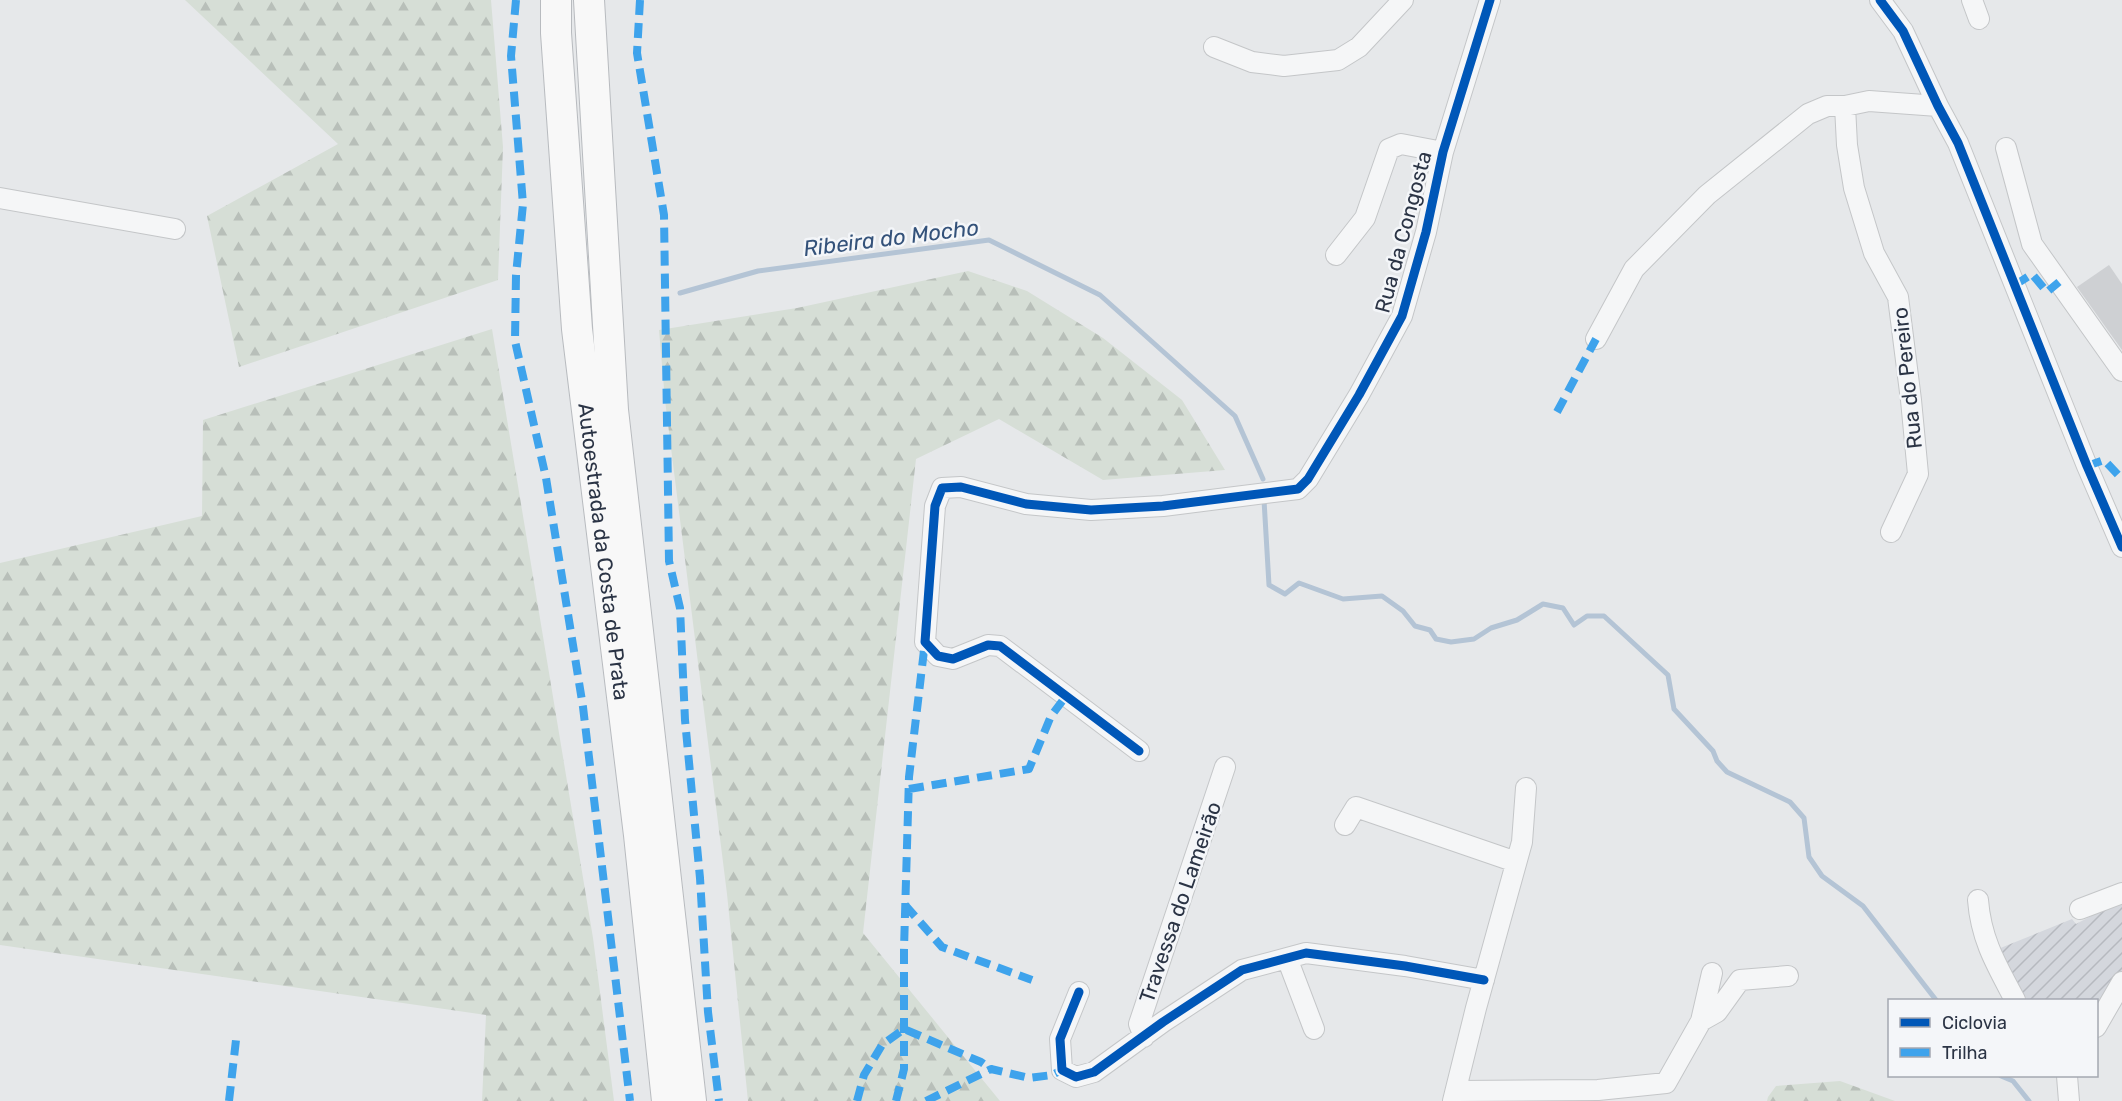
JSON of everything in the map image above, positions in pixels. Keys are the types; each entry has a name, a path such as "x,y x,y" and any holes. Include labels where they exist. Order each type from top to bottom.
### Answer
{"highway":[{"name":"Autoestrada da Costa de Prata","path":"556,0 557,45 577,329 636,811 667,1101"},
{"name":"Autoestrada da Costa de Prata","path":"589,0 613,410 691,1101"}],"street":[{"path":"1214,47 1252,62 1284,66 1338,60 1359,47 1403,0"},
{"name":"Rua da Congosta","path":"1139,751 1000,646 988,645 953,659 938,656 925,642 935,506 942,488 961,487 1026,504 1091,510 1163,506 1299,489 1308,479 1359,395 1402,316 1426,232 1443,152 1490,0"},
{"path":"1880,0 1903,31 1958,143 2087,466 2122,547"},
{"path":"1972,0 1979,19"},
{"path":"1596,339 1634,269 1707,195 1808,114 1827,106 1845,106 1869,101 1938,106"},
{"name":"Rua do Pereiro","path":"1845,106 1847,145 1854,189 1874,253 1898,297 1911,400 1918,474 1891,532"},
{"name":"Rua da Congosta","path":"1336,255 1365,218 1389,149 1401,144 1443,152"},
{"path":"2006,148 2032,244 2122,371"},
{"path":"0,198 175,229"},
{"name":"Travessa do Lameirão","path":"1144,1037 1139,1024 1225,767"},
{"path":"1526,788 1522,842 1454,1096 1598,1090 1666,1083 1701,1022 1713,973"},
{"path":"1345,825 1356,807 1516,862"},
{"path":"2080,909 2122,892"},
{"path":"1978,900 1980,922 1989,951 2014,999"},
{"name":"Travessa do Lameirão","path":"1079,992 1060,1039 1062,1070 1076,1077 1094,1072 1163,1022 1242,970 1306,953 1405,966 1484,980"},
{"path":"1287,958 1314,1029"},
{"path":"1701,1022 1717,1012 1740,980 1788,976"},
{"path":"2098,1025 2122,982"},
{"path":"2067,1077 2069,1101"}],"shaded area":[{"path":"2122,900 2122,972 2098,1013 2098,999 2026,999 1998,949 2072,919 2076,924"}],"green space":[{"path":"185,0 491,0 503,147 498,280 239,367 207,216 338,144"},
{"path":"968,271 1027,291 1103,338 1182,400 1225,470 1103,480 999,419 916,459 863,933 1000,1101 748,1101 727,894 665,400 659,330 797,308"},
{"path":"492,329 593,938 614,1101 482,1101 486,1015 0,945 0,563 202,516 203,420"},
{"path":"1840,1081 1895,1101 1767,1101 1776,1086"}],"building":[{"path":"2109,265 2122,284 2122,350 2077,287"}],"waterway":[{"name":"Ribeira do Mocho","path":"680,293 758,271 989,240 1100,295 1235,416 1263,479"},
{"name":"Ribeira do Mocho","path":"1264,500 1269,585 1285,594 1299,583 1343,599 1382,596 1403,611 1415,626 1430,630 1436,639 1451,642 1474,639 1491,628 1517,620 1543,604 1563,608 1574,625 1587,616 1604,616 1668,675 1674,709 1713,751 1717,761 1727,772 1790,802 1804,818 1809,857 1822,876 1863,906 1935,999"},
{"name":"Ribeira do Mocho","path":"2003,1077 2013,1081 2029,1101"}],"marked path":[{"path":"516,0 511,56 523,204 516,275 515,341 546,478 583,707 630,1101"},
{"path":"640,0 637,53 664,215 669,561 680,608 685,720 700,878 708,1012 719,1101"},
{"path":"2015,285 2032,274 2047,292 2059,282"},
{"path":"1557,412 1596,339"},
{"path":"2087,466 2104,460 2122,479"},
{"path":"896,1101 904,1069 904,949 909,777 925,642"},
{"path":"909,789 1029,769 1051,716 1066,696"},
{"path":"905,905 942,947 1032,980"},
{"path":"857,1101 864,1075 882,1045 904,1029 981,1062 991,1069"},
{"path":"229,1101 236,1040"},
{"path":"926,1101 991,1069 1029,1078 1052,1075 1062,1070"}],"cycle path":[{"path":"1139,751 1000,646 988,645 953,659 938,656 925,642 935,506 942,488 961,487 1026,504 1091,510 1163,506 1298,489 1308,479 1359,395 1402,316 1426,232 1443,152 1490,0"},
{"path":"1880,0 1903,31 1958,143 2087,466 2122,547"},
{"path":"1079,992 1060,1039 1062,1070 1076,1077 1094,1072 1163,1022 1242,970 1306,953 1405,966 1484,980"}]}
